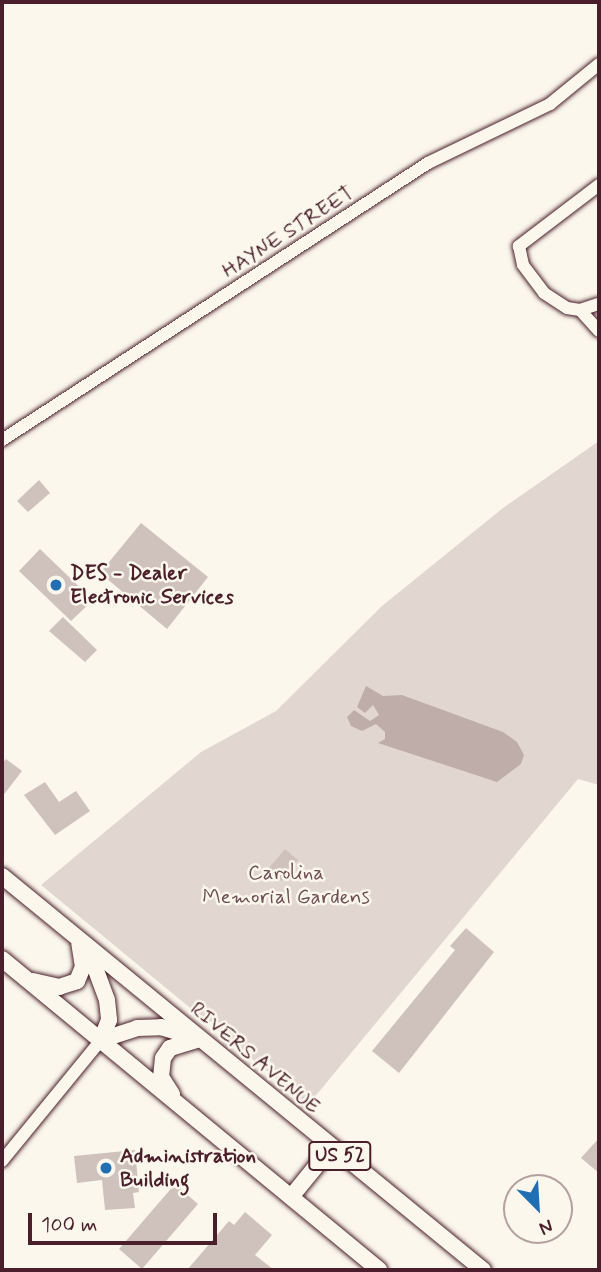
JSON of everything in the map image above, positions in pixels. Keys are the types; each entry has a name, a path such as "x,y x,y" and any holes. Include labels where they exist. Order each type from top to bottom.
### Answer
{"main road":[{"name":"RIVERS AVENUE","path":"2,876 483,1270"},
{"path":"27,980 59,987 77,981 83,967 82,942"},
{"path":"82,942 102,976 107,1000 109,1020 101,1040"},
{"name":"US 52","path":"2,959 379,1270"},
{"path":"101,1040 137,1028 161,1027 199,1039"},
{"path":"179,1105 161,1077 163,1058 170,1048 199,1039"},
{"path":"291,1197 331,1148"}],"street":[{"name":"HAYNE STREET","path":"2,440 428,163 550,104 599,64"},
{"path":"599,185 519,246 523,265 544,293 580,310 599,331"},
{"path":"580,310 599,304"},
{"path":"2,1161 101,1040"}],"green space":[{"name":"Carolina Memorial Gardens","path":"599,441 599,785 578,779 308,1105 41,885 201,752 276,711 382,606 503,508"}],"shaded area":[{"path":"366,686 383,696 402,695 503,732 517,742 524,755 521,764 497,782 378,743 385,739 385,732 376,724 362,731 351,726 347,717 354,710 370,721 379,715 373,705 365,713 357,707"}],"building":[{"path":"39,480 50,493 28,512 17,501"},
{"path":"141,523 208,577 167,629 100,573"},
{"name":"DES - Dealer Electronic Services","path":"40,549 93,600 71,621 19,571"},
{"path":"63,617 97,650 85,662 49,631"},
{"path":"6,759 22,771 2,797 2,764"},
{"path":"45,782 59,802 76,791 90,811 55,835 24,795"},
{"path":"285,849 298,860 282,881 268,869"},
{"path":"466,928 494,952 399,1073 372,1051 455,950 450,946"},
{"path":"599,1138 599,1173 581,1158"},
{"name":"Administration Building","path":"135,1150 139,1192 133,1193 135,1208 105,1210 102,1180 77,1183 74,1156"},
{"path":"175,1184 198,1204 142,1269 119,1249"},
{"path":"245,1212 272,1235 255,1255 274,1270 187,1270 229,1221 234,1225"}],"place":[{"name":"DES - Dealer Electronic Services","path":"56,585"},
{"name":"Administration Building","path":"106,1168"}]}
